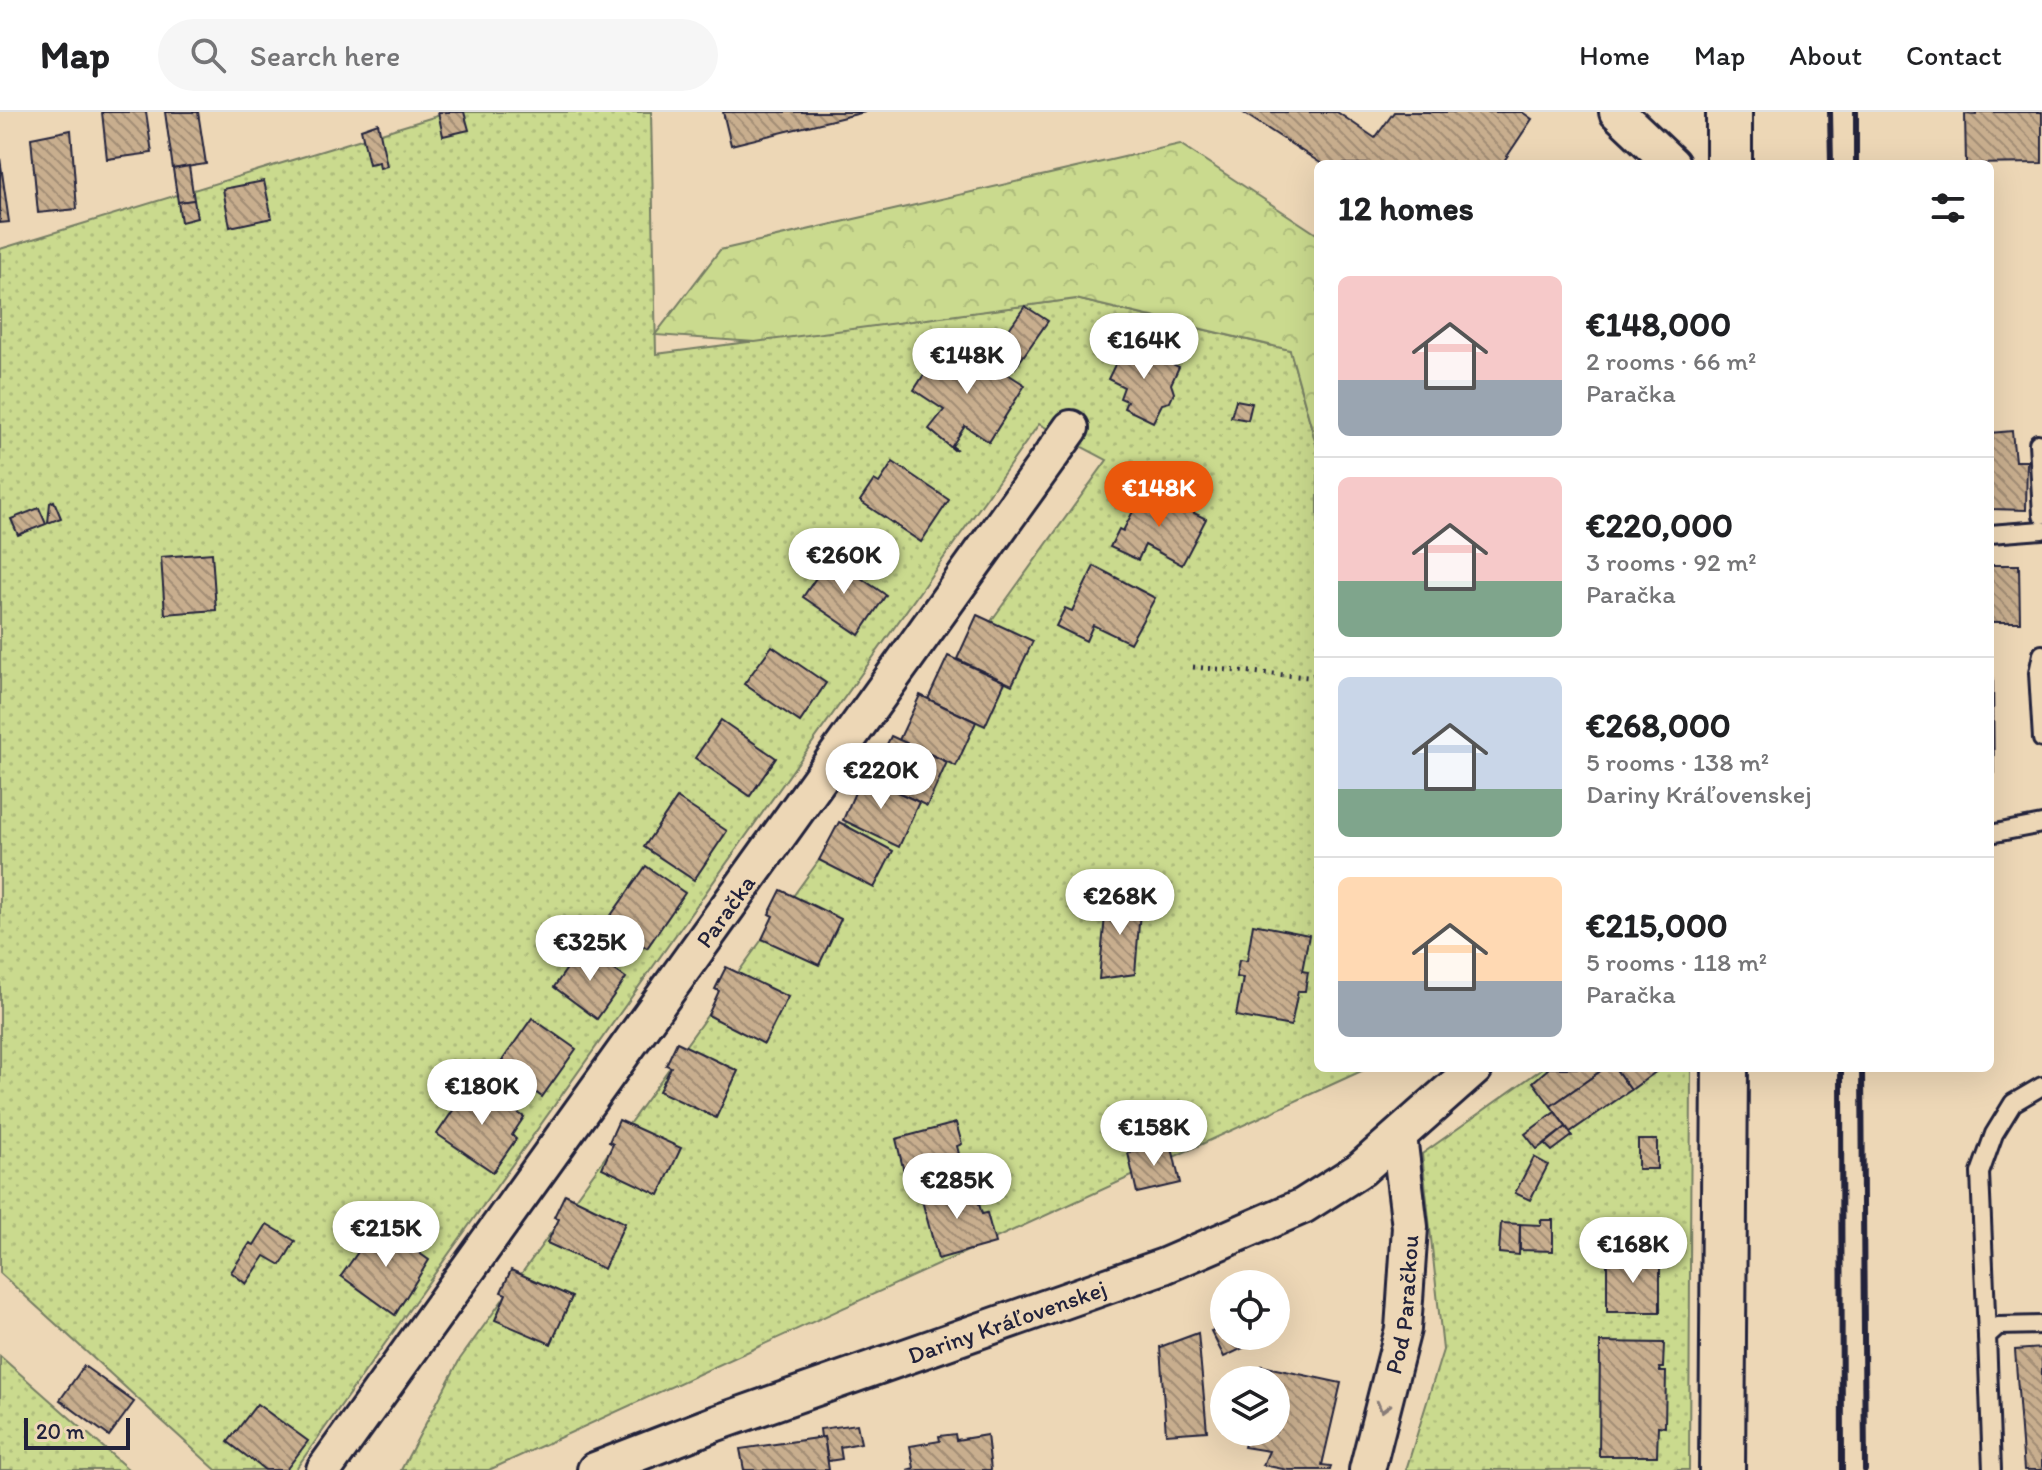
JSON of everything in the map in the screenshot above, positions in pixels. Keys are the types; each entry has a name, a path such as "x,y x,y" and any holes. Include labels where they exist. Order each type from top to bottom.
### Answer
{"street":[{"path":"1617,112 1668,160"},
{"path":"1729,112 1729,160"},
{"name":"Paračka","path":"324,1470 1071,428"},
{"name":"Dariny Kráľovenskej","path":"595,1470 714,1424 1178,1260 1303,1206 1361,1169 1471,1072"},
{"path":"1722,1470 1725,1072"},
{"name":"Pod Paračkou","path":"1367,1470 1403,1329 1410,1227 1399,1136"}],"lane":[{"path":"2038,443 2042,515"},
{"path":"1994,534 2042,530"},
{"path":"2042,654 2042,739"},
{"path":"1994,833 2042,824"},
{"path":"1992,1470 1980,1173 1994,1134 2013,1103 2042,1086"},
{"path":"1987,1336 1998,1326 2042,1325"}],"path":[{"path":"1193,667 1314,675"}],"green space":[{"path":"450,112 651,112 656,354 1076,299 1290,350 1314,437 1314,1072 1359,1072 489,1470 401,1470 460,1359 1107,460 1039,424 295,1470 216,1470 0,1273 0,249"},
{"path":"1180,144 1314,232 1314,437 1290,350 1076,299 755,342 655,335 720,250"},
{"path":"1537,1072 1691,1072 1689,1470 1406,1470 1443,1350 1422,1154"},
{"path":"0,1356 129,1470 0,1470"}],"building":[{"path":"102,112 146,112 152,153 107,159"},
{"path":"165,112 198,112 206,164 173,169"},
{"path":"438,112 464,112 469,130 443,136"},
{"path":"723,112 865,112 731,145"},
{"path":"1242,112 1337,112 1375,138 1394,112 1522,112 1532,119 1505,160 1316,160"},
{"path":"1976,112 2042,112 2042,163 1994,164 1994,160 1966,160 1965,114 1976,115"},
{"path":"378,123 387,166 380,168 379,162 369,164 361,129"},
{"path":"71,130 77,209 38,213 31,138"},
{"path":"0,158 9,222 0,223"},
{"path":"189,166 194,200 178,202 173,169"},
{"path":"264,181 272,218 230,227 223,189"},
{"path":"194,200 197,218 181,222 178,202"},
{"path":"1025,306 1048,321 1015,368 993,352"},
{"path":"945,342 963,355 960,359 980,372 987,361 1025,385 989,442 965,426 952,446 954,450 929,429 944,410 914,390"},
{"path":"1126,342 1179,367 1171,384 1174,393 1170,402 1162,404 1153,422 1124,408 1127,401 1120,398 1124,387 1108,379"},
{"path":"1236,400 1252,403 1248,420 1231,417"},
{"path":"2012,431 2015,461 2027,461 2026,510 1994,509 1994,433"},
{"path":"893,462 949,500 921,542 860,501 874,480 879,483"},
{"path":"1145,488 1206,519 1182,565 1145,545 1138,560 1110,547 1119,529 1123,531"},
{"path":"54,501 61,518 48,523 50,503"},
{"path":"39,508 46,524 18,535 11,519"},
{"path":"212,553 216,610 165,614 161,557"},
{"path":"830,557 886,595 859,635 803,597"},
{"path":"1994,565 2019,565 2020,622 1994,622"},
{"path":"1094,566 1155,598 1130,643 1093,625 1086,641 1056,626 1065,608 1072,611"},
{"path":"977,615 1033,641 1012,685 957,659"},
{"path":"772,646 826,683 800,722 744,684"},
{"path":"948,656 1005,682 985,726 928,699"},
{"path":"920,695 976,722 956,766 899,740"},
{"path":"721,720 776,758 750,796 695,758"},
{"path":"891,736 947,762 927,806 870,779"},
{"path":"862,776 919,802 899,847 843,820"},
{"path":"677,798 727,831 694,880 644,847"},
{"path":"839,822 893,851 874,888 819,860"},
{"path":"646,866 685,893 647,948 607,921"},
{"path":"781,890 841,919 819,965 762,939 773,916 769,914"},
{"path":"1107,895 1141,898 1135,974 1099,979"},
{"path":"1253,924 1309,935 1302,971 1308,972 1305,991 1298,991 1291,1026 1236,1016 1243,978 1236,977 1239,960 1247,961"},
{"path":"582,947 626,978 597,1019 554,987"},
{"path":"726,967 788,997 764,1044 708,1015 719,991 715,989"},
{"path":"532,1018 576,1049 542,1097 499,1065"},
{"path":"677,1042 738,1071 716,1118 659,1091 671,1067 666,1065"},
{"path":"1544,1072 1599,1072 1551,1106 1533,1082"},
{"path":"1599,1072 1618,1072 1631,1090 1570,1132 1551,1106"},
{"path":"1618,1072 1656,1072 1631,1090"},
{"path":"473,1081 524,1117 512,1135 516,1139 493,1172 437,1134"},
{"path":"1555,1112 1566,1127 1537,1149 1525,1134"},
{"path":"619,1120 681,1148 659,1195 602,1168"},
{"path":"956,1123 962,1144 957,1146 959,1154 904,1172 896,1139"},
{"path":"1566,1127 1572,1136 1552,1151 1545,1144"},
{"path":"1638,1140 1657,1140 1657,1169 1638,1169"},
{"path":"1171,1143 1180,1183 1137,1193 1128,1153"},
{"path":"1534,1157 1548,1165 1530,1200 1515,1193"},
{"path":"972,1181 982,1214 987,1213 995,1243 938,1259 921,1197"},
{"path":"565,1194 625,1223 604,1269 547,1243 559,1219 554,1217"},
{"path":"1541,1220 1553,1220 1553,1251 1520,1250 1520,1224 1541,1225"},
{"path":"1501,1223 1520,1224 1519,1255 1499,1253"},
{"path":"267,1224 295,1241 281,1265 265,1256 246,1284 231,1272"},
{"path":"378,1224 429,1260 395,1315 341,1276"},
{"path":"1607,1258 1660,1259 1660,1312 1607,1312"},
{"path":"511,1270 572,1297 551,1344 495,1320 506,1294 501,1292"},
{"path":"1198,1333 1207,1431 1166,1434 1160,1347"},
{"path":"1600,1342 1664,1343 1663,1368 1659,1368 1660,1372 1666,1372 1665,1427 1658,1426 1657,1456 1599,1456"},
{"path":"2042,1348 2042,1470 2024,1470 2015,1350"},
{"path":"1220,1350 1239,1350 1224,1357"},
{"path":"84,1366 134,1402 109,1436 60,1400"},
{"path":"1290,1372 1341,1383 1322,1465 1331,1466 1330,1470 1288,1470 1263,1465 1269,1451 1244,1447 1290,1446"},
{"path":"257,1404 308,1441 286,1470 265,1470 228,1442"},
{"path":"857,1424 861,1443 840,1447 842,1459 828,1461 820,1429"},
{"path":"955,1434 956,1440 987,1435 991,1470 907,1470 914,1468 910,1446 940,1441 939,1436"},
{"path":"824,1437 829,1470 744,1470 740,1449"}],"railway":[{"path":"1830,112 1831,160"},
{"path":"1856,112 1856,160"},
{"path":"1841,1072 1842,1470"},
{"path":"1862,1072 1865,1470"}]}
